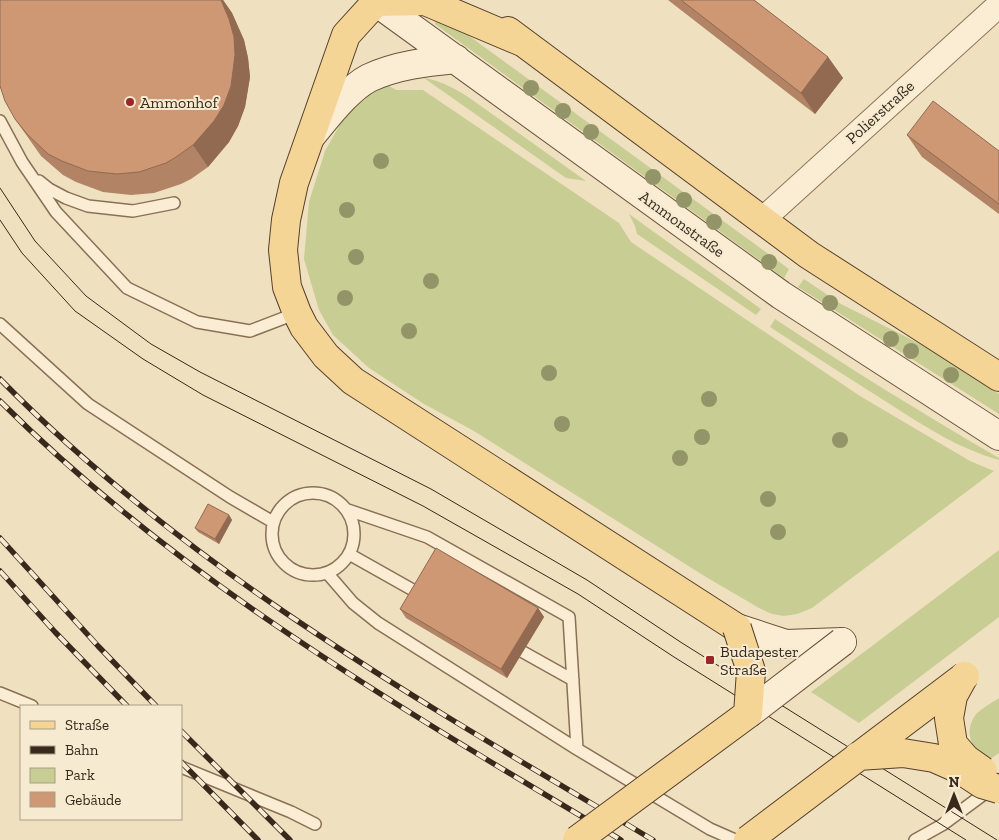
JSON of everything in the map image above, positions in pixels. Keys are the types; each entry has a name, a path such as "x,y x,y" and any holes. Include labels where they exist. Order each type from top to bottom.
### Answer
{"main road":[{"path":"467,0 809,255 999,378"},
{"path":"522,42 425,1 375,1 346,35 294,183 286,220 283,250 286,287 304,327 326,356 353,381 737,628 786,644 842,642 577,840"},
{"name":"Ammonstraße","path":"375,1 781,295 999,436"},
{"path":"311,136 341,100 368,79 422,62 456,59"},
{"path":"737,628 751,671 748,714"},
{"path":"748,840 964,676 953,696 950,718 953,744 966,759 999,784"},
{"path":"858,756 903,753 934,758 959,769 982,784 999,789"}],"street":[{"name":"Polierstraße","path":"762,220 999,5"}],"lane":[{"path":"0,121 28,171 56,212 127,288 196,322 250,331 297,313"},
{"path":"28,171 49,189 88,206 133,211 174,202"},
{"path":"0,324 88,404 230,497 273,522"},
{"path":"348,510 355,528 353,547 344,563 328,574 305,575 284,565 272,545 273,522 282,506 297,495 316,492 334,498 348,510 427,537 569,617 577,749"},
{"path":"349,554 420,594"},
{"path":"328,574 353,603 378,623 577,749 710,829 735,840"},
{"path":"523,652 573,680"},
{"path":"0,693 30,705"},
{"path":"182,767 291,812 315,824"},
{"path":"916,840 942,825 999,784"}],"green space":[{"path":"436,18 454,25 789,269 784,278 435,24"},
{"path":"424,78 443,83 465,95 586,181 566,178"},
{"path":"386,84 396,90 423,90 619,223 631,242 860,396 970,461 994,471 812,608 797,614 784,616 772,614 759,608 706,577 474,431 424,404 369,368 333,335 319,310 304,259 309,202 325,151 351,105"},
{"path":"629,214 761,309 756,315 637,234"},
{"path":"804,279 841,304 924,346 999,394 999,414 798,287"},
{"path":"775,319 942,425 999,458 999,460 957,444 931,430 770,327"},
{"path":"999,550 999,617 859,723 811,692"},
{"path":"999,698 999,753 989,760 975,747 970,737 970,730 976,714"}],"building":[{"name":"Ammonhof","path":"0,0 221,0 234,37 235,55 231,86 224,105 214,121 193,145 166,163 139,172 117,174 88,171 62,161 48,154 27,134 15,119 5,101 0,86"},
{"path":"681,0 754,0 828,57 801,93"},
{"path":"933,101 999,151 999,204 907,135"},
{"path":"208,504 229,515 215,539 195,528"},
{"path":"436,548 538,608 501,669 400,609"}],"tram line":[{"path":"0,188 35,241 86,296 151,344 200,372 431,489 587,580 682,643 997,840"},
{"path":"0,220 22,253 75,311 143,359 203,395 423,506 578,594 674,657 966,840"}],"railway":[{"path":"0,379 72,448 149,512 229,573 395,685 653,840"},
{"path":"0,401 70,466 143,528 219,585 297,640 377,692 621,840"},
{"path":"0,538 98,646 155,705"},
{"path":"0,571 55,632 126,705"},
{"path":"182,732 290,840"},
{"path":"182,763 258,840"}],"place":[{"name":"Ammonhof","path":"130,102"},
{"name":"Budapester Straße","path":"710,660"}]}
